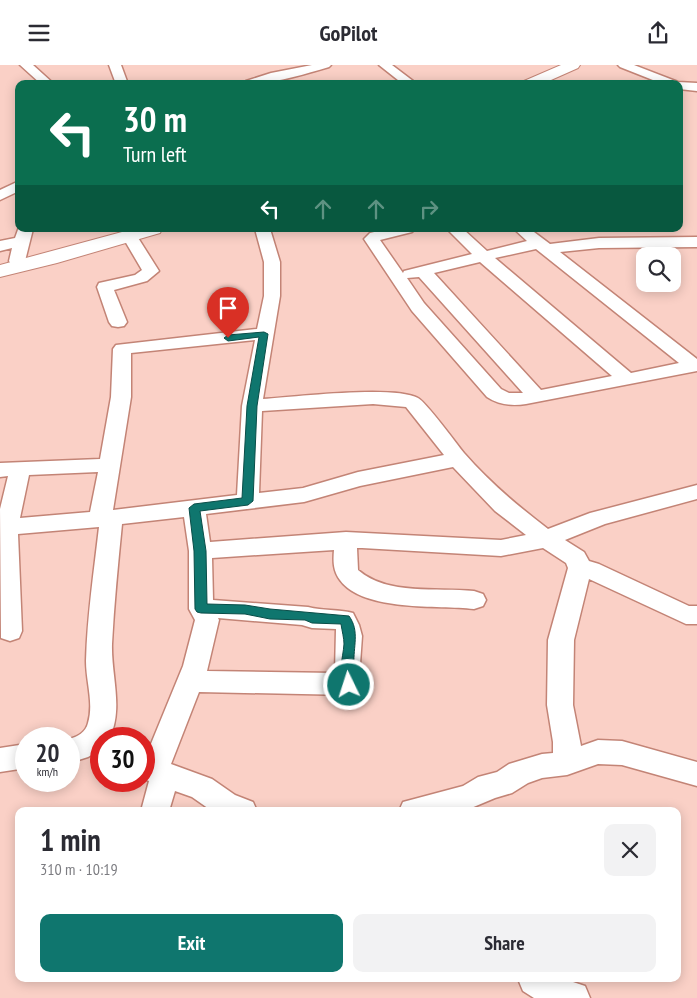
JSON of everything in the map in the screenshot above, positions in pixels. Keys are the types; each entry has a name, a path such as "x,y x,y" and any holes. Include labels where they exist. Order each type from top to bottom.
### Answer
{"main road":[{"path":"538,80 573,65"},
{"path":"552,80 584,65"},
{"path":"9,263 129,232"},
{"path":"0,271 50,259 129,232"}],"street":[{"path":"26,65 43,80"},
{"path":"114,65 120,80"},
{"path":"262,80 325,65"},
{"path":"386,65 406,80"},
{"path":"624,65 663,80"},
{"path":"683,85 697,87"},
{"path":"0,196 15,187"},
{"path":"118,322 105,287 148,275 151,271 129,232"},
{"path":"248,501 252,406 272,296 272,262 264,232"},
{"path":"393,232 375,236 372,239 418,307 500,398 517,400 537,397 696,366"},
{"path":"457,232 628,380"},
{"path":"525,232 696,366"},
{"path":"587,232 599,243"},
{"path":"656,232 668,243"},
{"path":"9,263 24,235"},
{"path":"0,246 24,235"},
{"path":"398,276 483,256 544,246 697,241"},
{"path":"422,271 537,397"},
{"path":"86,751 100,730 104,715 99,663 108,465 113,448 121,397 122,349 264,334"},
{"path":"252,406 373,398 412,402 435,428 458,459 503,506 546,539 576,558 580,568 561,640 560,705 567,742 566,763"},
{"path":"4,527 106,518 304,495 358,479 458,459"},
{"path":"10,631 4,527 10,469 108,465"},
{"path":"200,551 346,540 501,548 546,539 598,518 697,492"},
{"path":"155,768 196,665 204,639 207,620 201,609 200,551 194,508"},
{"path":"346,540 346,568 348,574 367,589 388,593 474,600"},
{"path":"580,568 591,570 686,615 697,615"},
{"path":"189,681 349,685 347,663 350,643 347,623 344,620 312,619 308,616 270,614 245,609 201,609"},
{"path":"428,807 466,797 482,791 488,786 502,783 519,773 542,766 566,763 598,752 622,753 697,774"},
{"path":"0,760 15,758"},
{"path":"155,771 202,788 225,804 233,807"},
{"path":"155,792 155,807"},
{"path":"539,982 560,996 573,998"}],"route":[{"path":"228,338 264,334 252,406 248,501 194,508 200,551 201,609 245,609 270,614 308,616 312,619 344,620 347,623 350,643 347,663 349,685"}]}
